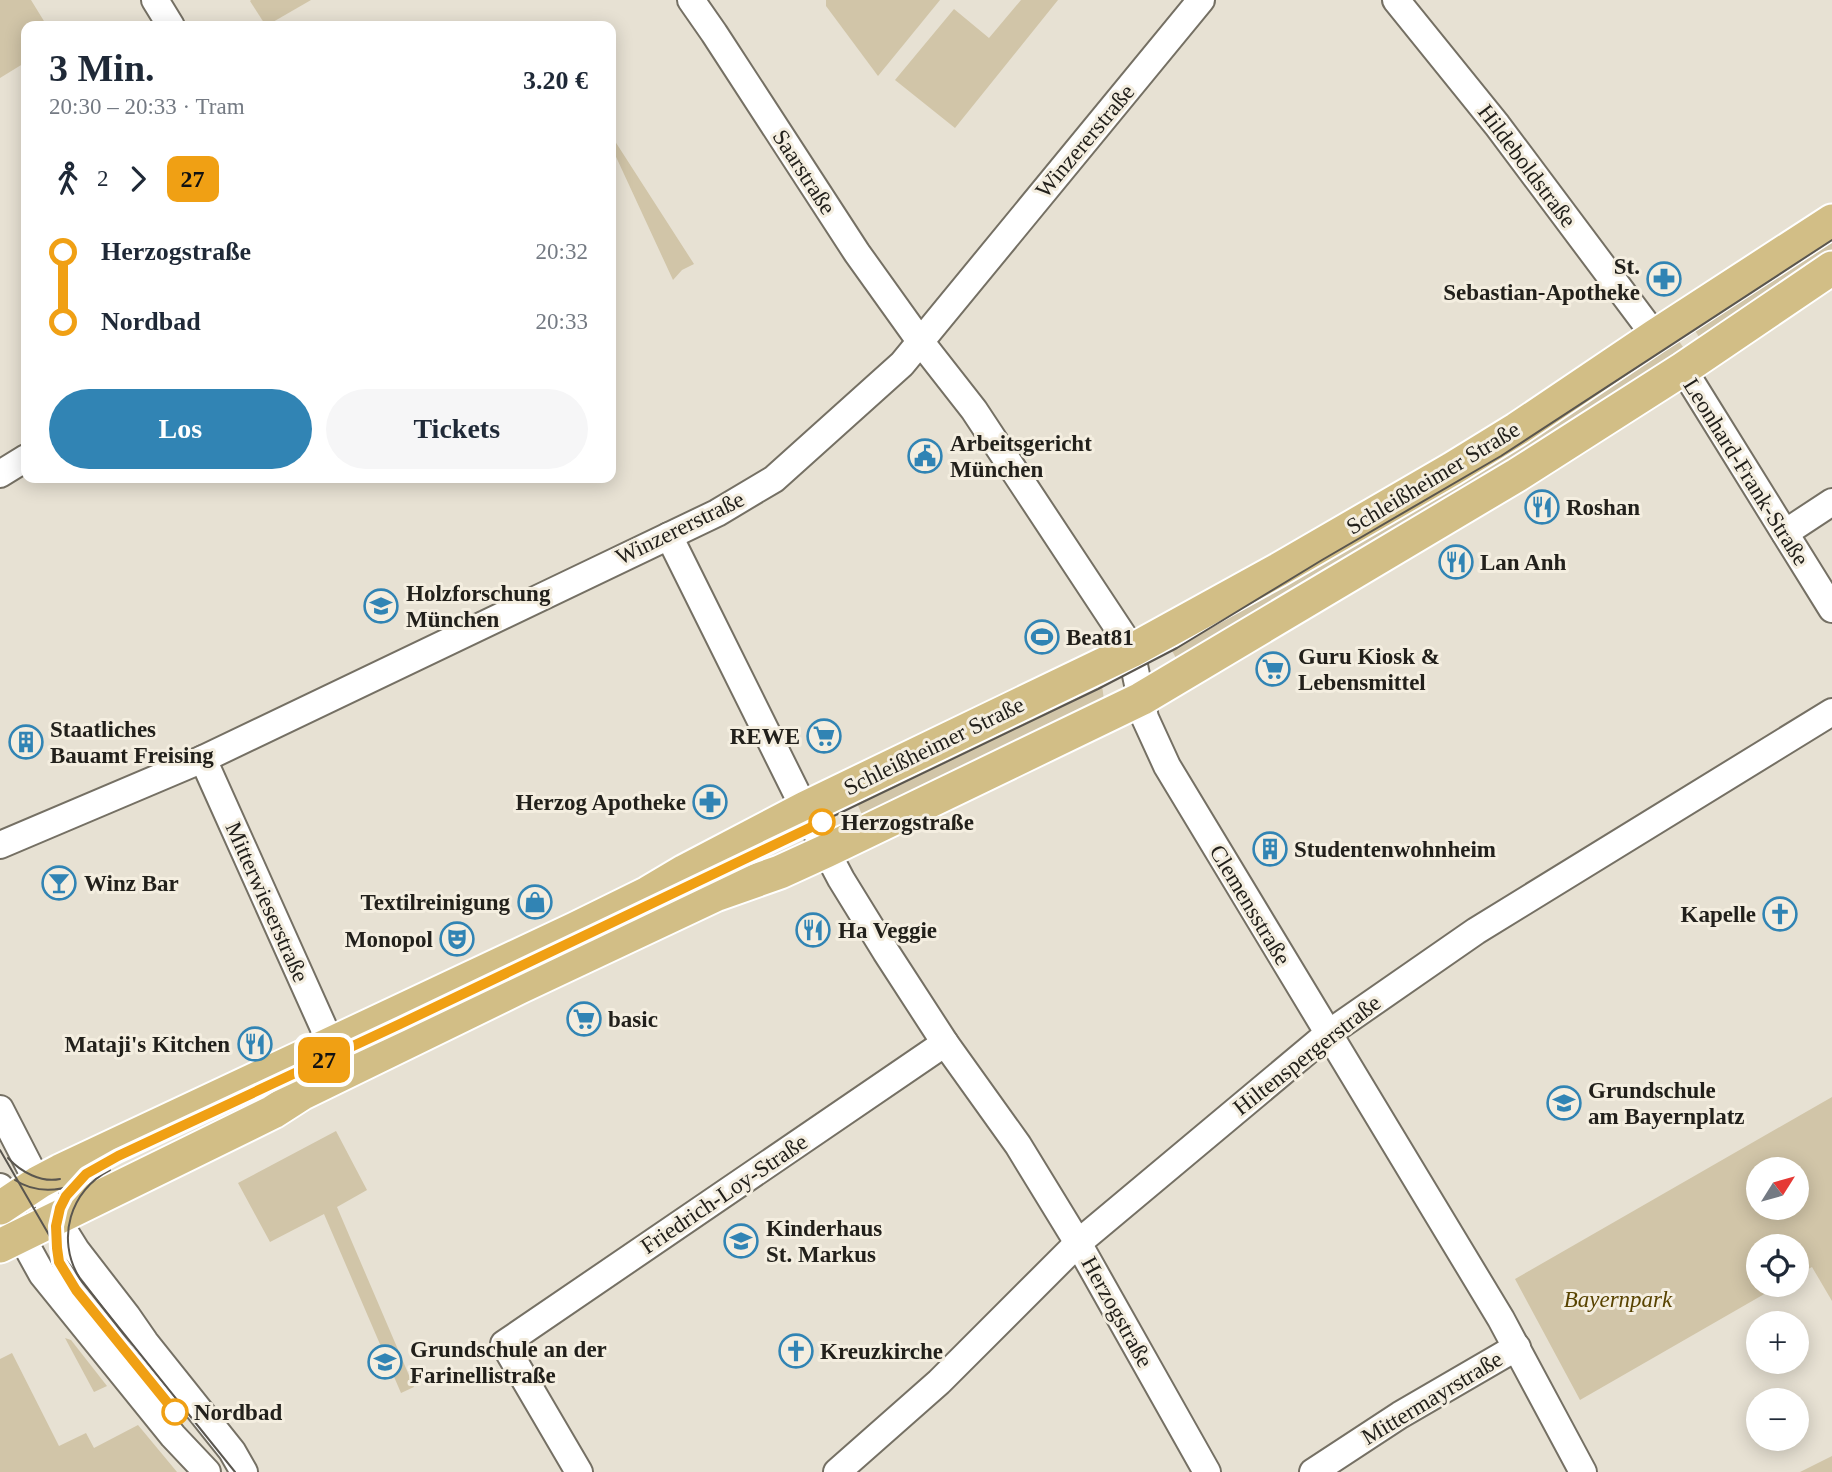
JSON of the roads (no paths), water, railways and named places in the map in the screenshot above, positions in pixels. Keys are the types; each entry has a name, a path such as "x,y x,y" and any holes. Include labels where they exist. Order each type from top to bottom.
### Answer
{"main road":[{"name":"Schleißheimer Straße","path":"2,1200 212,1098 611,911 804,808 1131,651 1452,469 1832,221"},
{"name":"Schleißheimer Straße","path":"10,1241 520,987 715,895 780,872 827,851 1141,699 1517,475 1683,369 1832,268"}],"street":[{"path":"155,0 168,21"},
{"name":"Saarstraße","path":"691,0 857,253 920,341"},
{"name":"Winzererstraße","path":"0,845 203,759 717,513 774,479 902,364 1201,0"},
{"name":"Hildeboldstraße","path":"1396,0 1497,125 1654,336"},
{"name":"Clemensstraße","path":"920,341 974,410 1124,637 1131,651 1145,718 1178,786 1517,1347 1583,1472"},
{"name":"Leonhard-Frank-Straße","path":"1683,369 1832,610"},
{"path":"0,474 21,461"},
{"path":"1785,534 1832,502"},
{"name":"Herzogstraße","path":"669,536 841,879 945,1043 1018,1145 1078,1243 1207,1472"},
{"name":"Hiltenspergerstraße","path":"837,1472 939,1382 1078,1243 1329,1032 1476,931 1832,712"},
{"name":"Mitterwieserstraße","path":"203,759 331,1044"},
{"name":"Friedrich-Loy-Straße","path":"579,1472 503,1344 945,1043"},
{"path":"0,1109 56,1218 76,1250 232,1451 244,1472"},
{"path":"2,1200 10,1241 41,1274 164,1426 207,1472"},
{"name":"Mittermayrstraße","path":"1313,1472 1401,1415 1517,1347"}],"tram line":[{"path":"76,1291 57,1254 58,1217 74,1188 100,1165 813,826 1098,689 1177,648 1501,456 1832,240"},
{"name":"27","path":"175,1412 76,1290 59,1262 56,1226 60,1208 66,1196 86,1174 118,1156 822,822"},
{"path":"0,1150 56,1247"},
{"path":"8,1158 32,1175 60,1179"},
{"path":"79,1277 69,1247 71,1217 85,1190 110,1170"},
{"path":"15,1180 44,1190 75,1185"},
{"path":"75,1273 235,1472"}],"place":[{"name":"St. Sebastian-Apotheke","path":"1664,279"},
{"name":"Arbeitsgericht München","path":"925,456"},
{"name":"Roshan","path":"1542,507"},
{"name":"Lan Anh","path":"1456,562"},
{"name":"Holzforschung München","path":"381,606"},
{"name":"Beat81","path":"1042,637"},
{"name":"Guru Kiosk & Lebensmittel","path":"1273,669"},
{"name":"REWE","path":"824,736"},
{"name":"Staatliches Bauamt Freising","path":"26,742"},
{"name":"Herzog Apotheke","path":"710,802"},
{"name":"Herzogstraße","path":"822,822"},
{"name":"Studentenwohnheim","path":"1270,849"},
{"name":"Winz Bar","path":"59,883"},
{"name":"Textilreinigung","path":"535,902"},
{"name":"Kapelle","path":"1780,914"},
{"name":"Ha Veggie","path":"813,930"},
{"name":"Monopol","path":"457,939"},
{"name":"basic","path":"584,1019"},
{"name":"Mataji's Kitchen","path":"255,1044"},
{"name":"Grundschule am Bayernplatz","path":"1564,1103"},
{"name":"Kinderhaus St. Markus","path":"741,1241"},
{"name":"Kreuzkirche","path":"796,1351"},
{"name":"Grundschule an der Farinellistraße","path":"385,1362"},
{"name":"Nordbad","path":"175,1412"}],"park label":[{"name":"Bayernpark","path":"1618,1299"}]}
